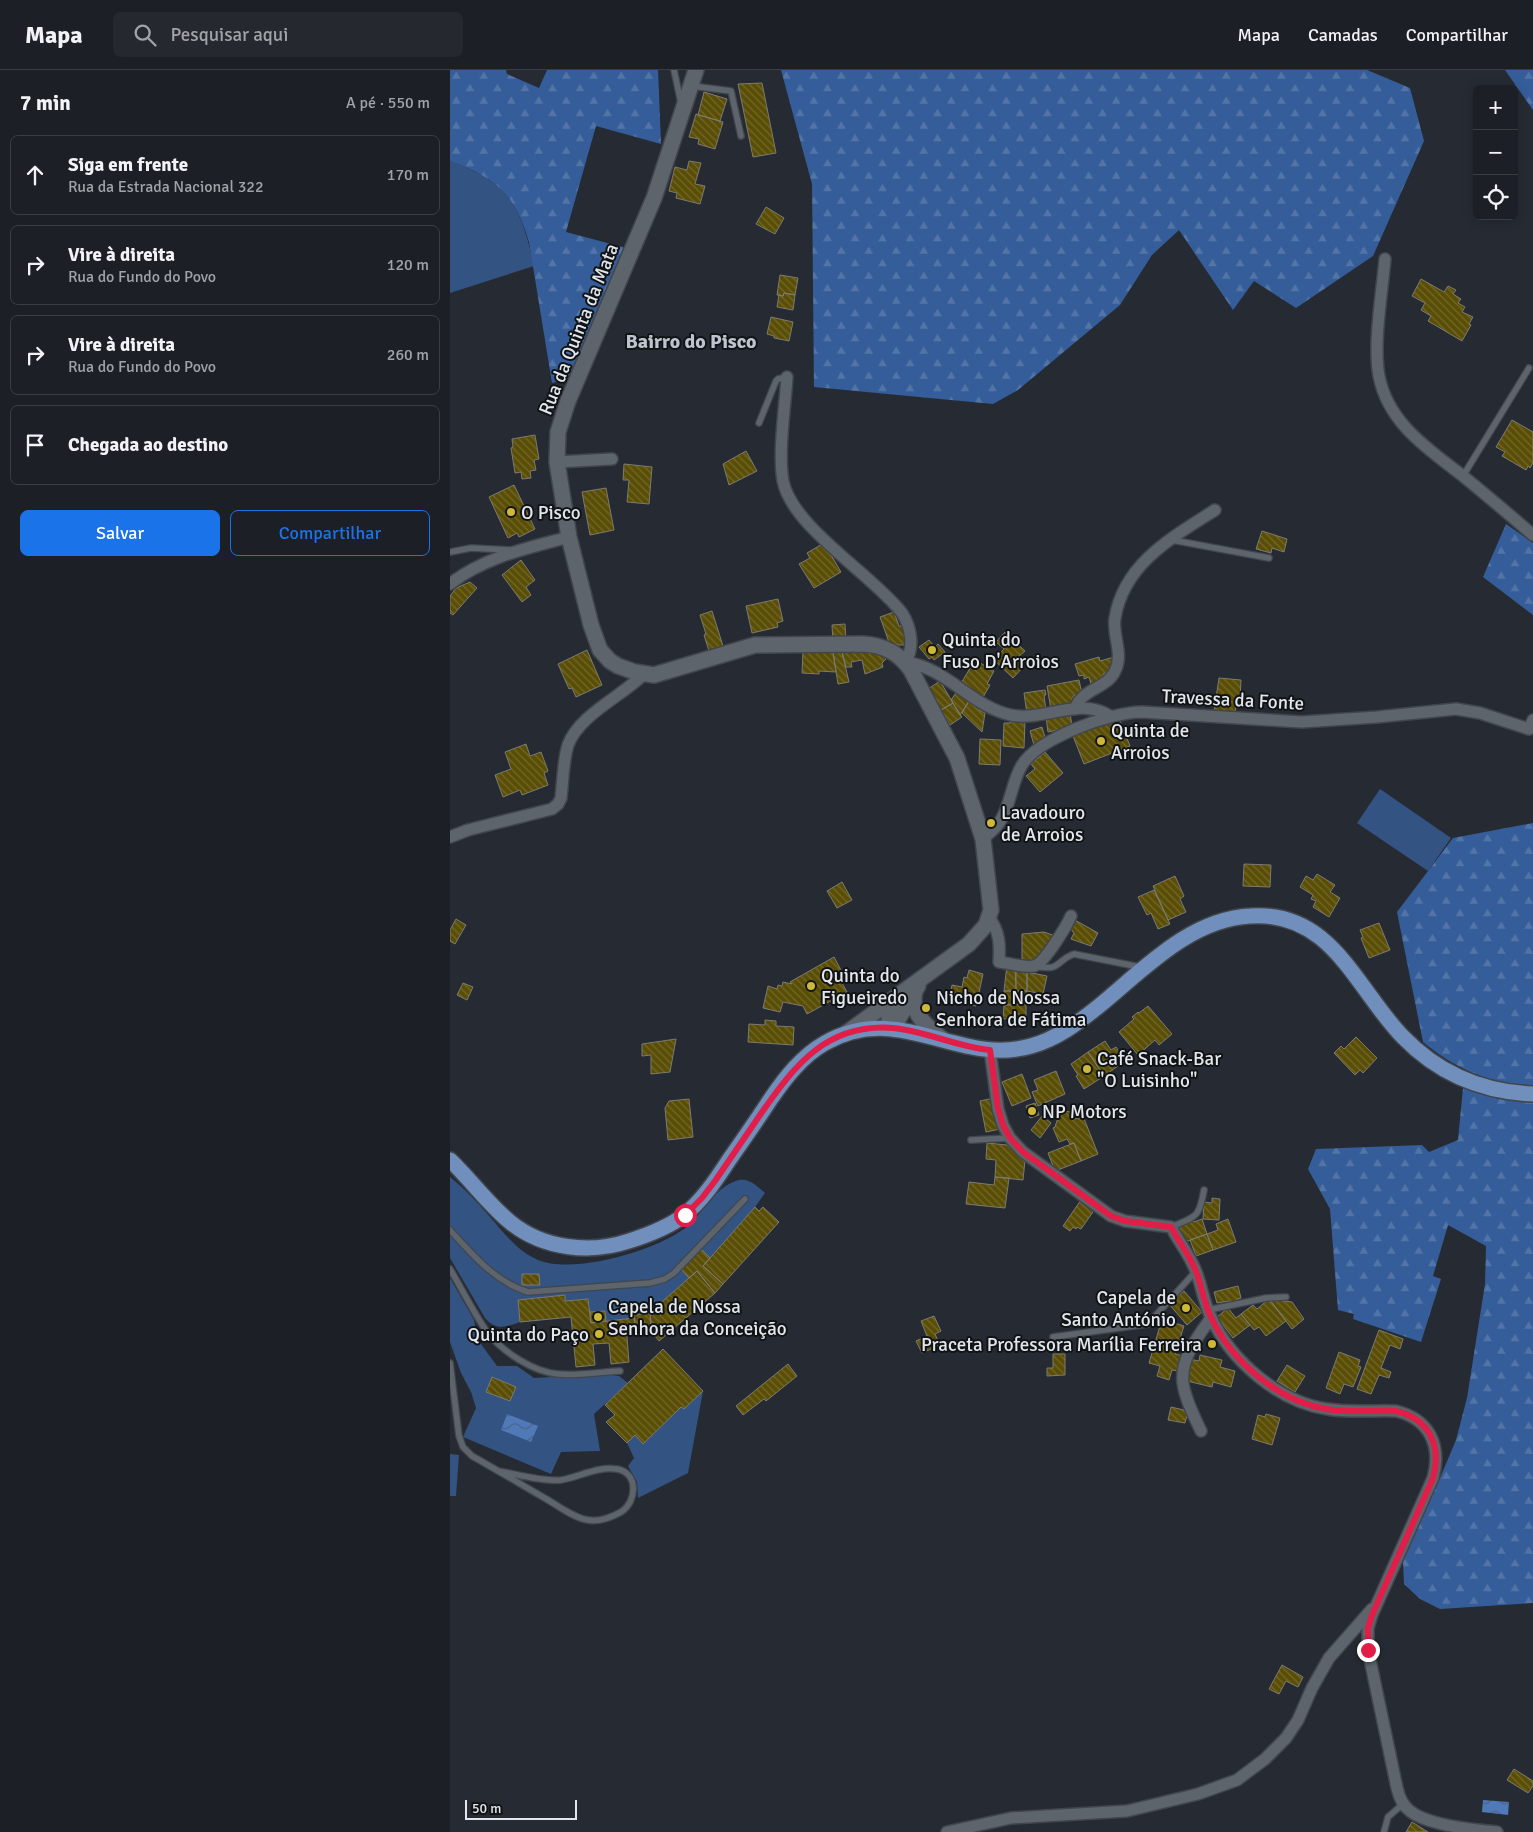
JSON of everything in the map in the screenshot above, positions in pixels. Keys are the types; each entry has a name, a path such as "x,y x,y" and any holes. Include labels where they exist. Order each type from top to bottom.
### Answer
{"main road":[{"path":"450,1160 505,1217 532,1236 549,1243 577,1248 601,1247 625,1242 664,1228 691,1209 715,1181 794,1068 818,1047 845,1034 871,1029 894,1028 913,1031 977,1049 1013,1050 1030,1047 1055,1036 1079,1022 1145,968 1186,938 1226,920 1244,916 1263,915 1289,921 1319,936 1339,954 1393,1026 1411,1045 1436,1065 1478,1085 1504,1091 1533,1094"}],"street":[{"name":"Rua da Quinta da Mata","path":"696,70 654,198 568,401 558,432 557,462 569,537 591,625 600,650 618,666 644,674 664,673 735,650 764,644 870,644 886,648 905,662 916,678 957,758 983,839 992,904 989,918"},
{"path":"1385,259 1377,357 1382,388 1396,416 1421,443 1533,535"},
{"path":"787,378 782,466 786,491 794,507 902,613 907,624 911,645 910,653 905,662 928,668 986,704 1008,715 1024,716 1075,709 1094,709 1110,716"},
{"path":"557,462 612,459"},
{"path":"1075,709 1084,695 1107,680 1114,673 1118,658 1114,624 1118,606 1141,565 1151,554 1215,510"},
{"path":"450,584 472,570 520,551 569,537"},
{"path":"450,837 468,830 552,809 558,804 561,798 568,744 577,729 588,718 644,674"},
{"name":"Travessa da Fonte","path":"983,839 1001,820 1019,771 1029,756 1050,742 1120,713 1142,712 1302,722 1377,717 1451,709 1480,713 1530,729 1533,720"},
{"path":"845,1034 976,938 989,918 999,937 999,962 1036,966 1061,935 1071,916"},
{"path":"901,994 889,1014 889,1022 894,1028 919,985 929,973"},
{"path":"919,985 914,1000 916,1012 924,1023 942,1039"},
{"path":"990,1050 998,1108 1003,1125 1010,1138 1023,1152 1111,1216 1125,1221 1171,1227 1196,1271 1210,1314 1222,1336 1242,1360 1264,1380 1289,1397 1302,1403 1328,1409 1396,1411 1407,1414 1421,1423 1431,1437 1436,1456 1433,1478 1368,1628 1368,1650 1397,1788 1403,1804 1415,1815 1429,1821 1497,1832"},
{"path":"1201,1431 1184,1390 1182,1378 1193,1345 1210,1314"},
{"path":"947,1832 1011,1818 1127,1811 1198,1794 1237,1780 1265,1759 1286,1738 1298,1720 1312,1688 1330,1658 1378,1602"}],"lane":[{"path":"674,70 683,110"},
{"path":"691,85 731,91 741,136"},
{"path":"1463,476 1529,368"},
{"path":"760,423 776,381 787,378"},
{"path":"1170,540 1269,558"},
{"path":"450,552 472,548 520,551"},
{"path":"1036,966 1054,968 1074,954 1145,968"},
{"path":"971,1140 1010,1138"},
{"path":"1171,1227 1197,1215 1201,1207 1204,1190"},
{"path":"450,1230 490,1271 515,1288 528,1292 650,1283 665,1279 674,1273 745,1199"},
{"path":"450,1269 487,1331 499,1344 520,1360 544,1371 558,1374 620,1371"},
{"path":"1053,1337 1148,1324 1196,1271"},
{"path":"1210,1314 1272,1297 1286,1298"},
{"path":"450,1363 460,1442 472,1456 568,1512 587,1520 602,1520 618,1514 629,1505 634,1494 630,1476 622,1470 607,1469 555,1480 498,1471"},
{"path":"1384,1832 1388,1817 1403,1804"}],"shaded area":[{"path":"450,161 487,178 510,199 524,227 534,266 450,293"},
{"path":"1380,789 1451,838 1428,871 1357,823"},
{"path":"450,1177 471,1196 518,1247 538,1260 554,1264 594,1262 616,1258 658,1243 689,1225 717,1193 724,1187 739,1180 750,1182 765,1193 710,1258 701,1249 681,1269 689,1278 648,1314 634,1315 634,1318 606,1321 605,1311 590,1312 588,1299 565,1301 565,1296 518,1300 520,1322 501,1327 493,1325 485,1318 450,1258"},
{"path":"450,1278 474,1320 478,1340 497,1366 517,1366 534,1378 606,1374 619,1376 628,1383 594,1414 600,1451 561,1452 551,1474 463,1437 476,1408 450,1342"},
{"path":"703,1391 688,1473 638,1498 637,1482 628,1466 634,1458 627,1443 635,1435 643,1444 681,1407 684,1409"},
{"path":"450,1454 459,1455 456,1496 450,1496"}],"green space":[{"path":"450,70 506,70 507,74 539,88 547,70 658,70 661,144 596,126 566,232 626,248 570,378 552,383 529,242 517,211 510,200 492,181 450,161"},
{"path":"781,70 1367,70 1410,88 1424,141 1373,256 1296,308 1254,281 1233,310 1179,230 1152,255 1120,305 1018,390 993,404 814,387 812,184"},
{"path":"1505,70 1533,70 1533,110 1518,89 1518,85 1516,85"},
{"path":"1506,524 1533,543 1533,615 1483,577"},
{"path":"1533,823 1533,1085 1502,1082 1474,1073 1447,1060 1423,1042 1397,912 1453,838"},
{"path":"1463,1088 1499,1099 1533,1103 1533,1603 1440,1609 1420,1599 1404,1584 1403,1561 1413,1533 1456,1440 1467,1398 1485,1284 1486,1246 1448,1225 1433,1276 1441,1279 1421,1342 1353,1319 1354,1314 1338,1310 1330,1209 1308,1169 1316,1149 1422,1145 1429,1152 1458,1140"}],"water":[{"path":"507,1414 538,1426 531,1442 501,1430"},
{"path":"1483,1800 1509,1802 1508,1815 1482,1812"}],"building":[{"path":"762,83 776,153 753,157 738,84"},
{"path":"704,92 727,99 720,121 698,115"},
{"path":"696,114 723,122 715,149 698,144 699,139 689,137"},
{"path":"689,161 701,163 695,184 705,186 700,204 676,198 677,193 669,191 675,167 687,170"},
{"path":"766,207 784,218 775,234 756,224"},
{"path":"780,275 798,278 795,295 784,293 783,296 777,295"},
{"path":"1421,279 1444,292 1448,286 1456,290 1453,294 1461,299 1458,303 1465,307 1462,312 1473,317 1469,324 1471,325 1462,341 1428,321 1431,316 1421,310 1425,303 1412,296"},
{"path":"784,293 795,295 793,310 777,307 779,295 783,296"},
{"path":"771,317 793,322 789,341 774,338 774,336 767,334"},
{"path":"1512,420 1533,432 1533,463 1526,470 1502,456 1505,452 1496,447"},
{"path":"535,435 539,459 534,460 536,470 530,471 531,478 522,479 521,472 515,473 511,448 513,447 512,439"},
{"path":"746,451 757,471 729,485 723,464"},
{"path":"624,464 652,467 649,504 627,502 629,480 623,480"},
{"path":"514,485 535,529 519,537 517,533 508,538 489,497"},
{"path":"606,488 614,530 590,535 582,492"},
{"path":"1262,531 1287,539 1284,552 1272,548 1271,553 1256,549"},
{"path":"824,543 841,572 814,588 799,564 810,558 807,553"},
{"path":"521,560 535,580 526,587 531,595 522,602 502,575"},
{"path":"470,582 477,588 453,615 450,613 450,596 456,588"},
{"path":"778,599 783,621 777,623 778,627 752,633 746,606"},
{"path":"712,611 723,646 709,651 700,615"},
{"path":"894,612 899,626 903,626 908,645 890,645 880,617"},
{"path":"845,624 846,642 833,643 832,625"},
{"path":"1005,632 1025,651 1016,659 1024,666 1013,678 994,660 1004,649 996,642"},
{"name":"Quinta do Fuso D'Arroios","path":"929,640 935,647 938,644 945,652 934,660 932,657 929,659 919,647"},
{"path":"587,650 602,685 576,697 572,688 569,689 558,664"},
{"path":"868,650 869,653 882,654 886,659 882,663 883,667 865,674 862,660 851,662 852,667 846,667 842,652"},
{"path":"803,651 833,652 836,672 802,673"},
{"path":"833,652 842,652 849,682 838,684"},
{"path":"1099,657 1100,661 1114,657 1114,671 1103,674 1105,681 1091,684 1089,677 1084,679 1084,675 1079,676 1075,664"},
{"path":"975,660 994,671 987,684 990,685 982,699 960,685"},
{"path":"1219,678 1241,680 1240,699 1238,699 1238,707 1236,707 1235,713 1214,711"},
{"path":"1079,680 1082,694 1073,696 1075,706 1051,710 1047,686"},
{"path":"940,681 953,703 941,710 928,689"},
{"path":"958,690 971,698 960,715 951,700"},
{"path":"1045,690 1046,711 1027,714 1024,693"},
{"path":"971,698 982,705 979,710 985,713 982,732 962,713"},
{"path":"953,703 962,717 950,725 941,710"},
{"path":"1070,712 1072,727 1048,732 1046,717"},
{"name":"Quinta de Arroios","path":"1119,718 1130,746 1084,764 1073,736"},
{"path":"1011,720 1025,721 1024,748 1003,746 1004,723 1010,723"},
{"path":"1042,727 1046,741 1034,745 1030,731"},
{"path":"980,739 1001,740 1000,765 979,764"},
{"path":"526,744 530,756 541,752 548,771 544,773 548,785 522,795 520,790 503,797 495,775 511,769 505,752"},
{"path":"1045,752 1063,773 1040,792 1026,776 1035,769 1031,764"},
{"path":"1244,864 1271,865 1270,887 1243,886"},
{"path":"1317,874 1335,885 1330,892 1340,898 1329,917 1313,907 1316,901 1311,899 1313,895 1300,887 1306,876 1313,880"},
{"path":"1175,876 1184,896 1180,899 1186,912 1168,920 1153,886"},
{"path":"842,882 852,900 837,908 827,891"},
{"path":"1154,890 1170,924 1158,929 1151,913 1147,915 1138,897"},
{"path":"456,919 466,925 455,944 450,941 450,930"},
{"path":"1073,919 1098,933 1091,946 1071,939 1074,933 1069,927"},
{"path":"1379,923 1390,950 1369,958 1360,930"},
{"path":"1044,932 1058,937 1037,963 1022,963 1022,934"},
{"name":"Quinta do Figueiredo","path":"834,957 842,972 837,974 847,992 807,1014 803,1006 783,1002 780,1012 763,1008 768,986 777,989 778,985 782,986 783,982 792,984 790,982"},
{"path":"1007,965 1015,965 1016,991 1004,991"},
{"path":"1016,967 1023,967 1023,972 1027,972 1027,991 1016,991"},
{"path":"969,970 983,974 976,1006 949,999 952,985 962,987 964,977 967,978"},
{"path":"1027,972 1047,976 1043,994 1027,991"},
{"path":"463,983 473,987 467,1000 457,995"},
{"path":"1004,991 1027,991 1026,1004 1004,1005"},
{"path":"1026,1004 1026,1017 1003,1019 1004,1005"},
{"path":"1148,1006 1172,1034 1159,1045 1155,1040 1138,1055 1119,1032 1134,1019 1132,1017"},
{"path":"765,1020 776,1021 776,1026 794,1027 793,1045 748,1042 749,1024 765,1025"},
{"path":"1356,1037 1377,1058 1363,1073 1360,1070 1355,1075 1334,1053 1341,1046 1344,1049"},
{"path":"676,1039 670,1072 651,1074 651,1055 642,1056 642,1044"},
{"path":"1105,1041 1111,1050 1116,1047 1125,1061 1104,1076 1088,1052"},
{"path":"1088,1052 1104,1076 1084,1089 1071,1064"},
{"path":"1056,1071 1065,1094 1038,1106 1032,1092 1038,1090 1034,1080"},
{"path":"1022,1074 1031,1098 1012,1106 1002,1082"},
{"path":"994,1098 1000,1129 986,1132 980,1101"},
{"path":"689,1099 693,1137 668,1140 665,1108 669,1101"},
{"path":"1035,1103 1039,1115 1030,1118 1026,1106"},
{"path":"1060,1111 1072,1112 1072,1120 1083,1116 1098,1154 1081,1161 1074,1143 1070,1144 1067,1139 1059,1142 1053,1128"},
{"path":"1042,1116 1051,1123 1040,1138 1031,1130"},
{"path":"987,1143 1007,1145 1025,1160 1023,1180 995,1177 996,1160 986,1159"},
{"path":"1074,1143 1081,1161 1055,1171 1048,1153"},
{"path":"995,1177 1009,1178 1005,1208 966,1204 969,1182 994,1185"},
{"path":"1212,1198 1220,1199 1219,1220 1203,1219 1204,1202 1212,1203"},
{"path":"1081,1200 1095,1209 1081,1229 1073,1227 1070,1231 1063,1226"},
{"path":"755,1207 759,1211 763,1207 779,1222 723,1284 703,1266"},
{"path":"1193,1219 1194,1222 1202,1219 1207,1234 1185,1242 1178,1224"},
{"path":"1228,1219 1236,1242 1213,1250 1207,1234 1218,1230 1216,1224"},
{"path":"1207,1234 1213,1250 1196,1256 1190,1240"},
{"path":"701,1249 710,1258 703,1266 723,1284 715,1293 697,1271 689,1278 681,1269"},
{"path":"697,1271 715,1293 659,1341 651,1331 650,1313 648,1314"},
{"path":"522,1274 539,1274 540,1285 522,1285"},
{"path":"1238,1286 1241,1298 1237,1299 1238,1302 1230,1304 1229,1301 1217,1303 1214,1292"},
{"name":"Capela de Santo António","path":"1184,1291 1202,1312 1187,1325 1169,1304"},
{"name":"Quinta do Paço","path":"565,1295 565,1301 588,1299 591,1323 634,1318 635,1325 626,1326 629,1362 611,1364 609,1343 593,1344 595,1365 576,1367 571,1317 520,1322 518,1300"},
{"path":"1269,1299 1286,1321 1266,1336 1259,1327 1254,1330 1241,1314 1253,1305 1257,1309"},
{"path":"1269,1299 1292,1302 1304,1319 1292,1329"},
{"path":"1228,1308 1236,1318 1241,1314 1250,1325 1233,1338 1217,1317"},
{"name":"Capela de Nossa Senhora da Conceição","path":"605,1311 606,1321 591,1323 590,1312"},
{"path":"650,1313 652,1331 636,1332 634,1315"},
{"path":"934,1316 941,1331 935,1334 940,1345 922,1353 916,1341 927,1336 921,1321"},
{"path":"1162,1319 1184,1326 1175,1354 1183,1356 1178,1371 1172,1370 1169,1380 1157,1376 1160,1366 1149,1363"},
{"path":"1379,1330 1403,1339 1400,1349 1390,1345 1381,1368 1391,1372 1389,1378 1379,1375 1371,1394 1357,1389"},
{"path":"663,1349 703,1391 684,1409 681,1407 643,1444 635,1435 627,1443 606,1422 615,1415 605,1405"},
{"path":"1339,1352 1360,1360 1358,1366 1361,1367 1353,1387 1344,1384 1340,1394 1326,1388"},
{"path":"1053,1354 1065,1354 1065,1375 1047,1376 1047,1368 1053,1368"},
{"path":"1200,1355 1222,1360 1220,1367 1235,1371 1231,1387 1213,1382 1212,1387 1187,1381 1189,1359 1199,1361"},
{"path":"788,1364 797,1376 766,1401 764,1399 743,1415 736,1406"},
{"path":"1287,1365 1305,1376 1295,1392 1277,1381"},
{"path":"492,1377 516,1387 510,1401 486,1392"},
{"path":"1171,1407 1188,1411 1185,1423 1168,1420"},
{"path":"1266,1414 1280,1418 1272,1445 1252,1439 1258,1415 1265,1417"},
{"path":"1282,1665 1303,1677 1298,1687 1286,1681 1279,1694 1269,1689"},
{"path":"1514,1769 1533,1781 1533,1786 1528,1793 1507,1780"},
{"path":"1412,1822 1428,1832 1406,1832"}],"place":[{"name":"O Pisco","path":"511,512"},
{"name":"Quinta do Fuso D'Arroios","path":"932,650"},
{"name":"Quinta de Arroios","path":"1101,741"},
{"name":"Lavadouro de Arroios","path":"991,823"},
{"name":"Quinta do Figueiredo","path":"811,986"},
{"name":"Nicho de Nossa Senhora de Fátima","path":"926,1008"},
{"name":"Café Snack-Bar \"O Luisinho\"","path":"1087,1069"},
{"name":"NP Motors","path":"1032,1111"},
{"name":"Capela de Santo António","path":"1186,1308"},
{"name":"Capela de Nossa Senhora da Conceição","path":"598,1317"},
{"name":"Quinta do Paço","path":"599,1334"},
{"name":"Praceta Professora Marília Ferreira","path":"1212,1344"}],"district":[{"name":"Bairro do Pisco","path":"691,341"}],"route":[{"path":"685,1215 697,1204 715,1181 790,1074 808,1055 825,1043 838,1036 854,1032 894,1028 920,1033 977,1049 990,1050 998,1108 1006,1132 1014,1144 1111,1216 1125,1221 1171,1227 1196,1271 1211,1318 1231,1349 1252,1370 1276,1389 1302,1403 1315,1407 1339,1410 1396,1411 1407,1414 1425,1427 1435,1446 1436,1466 1433,1478 1372,1615 1368,1628 1368,1650"}]}
